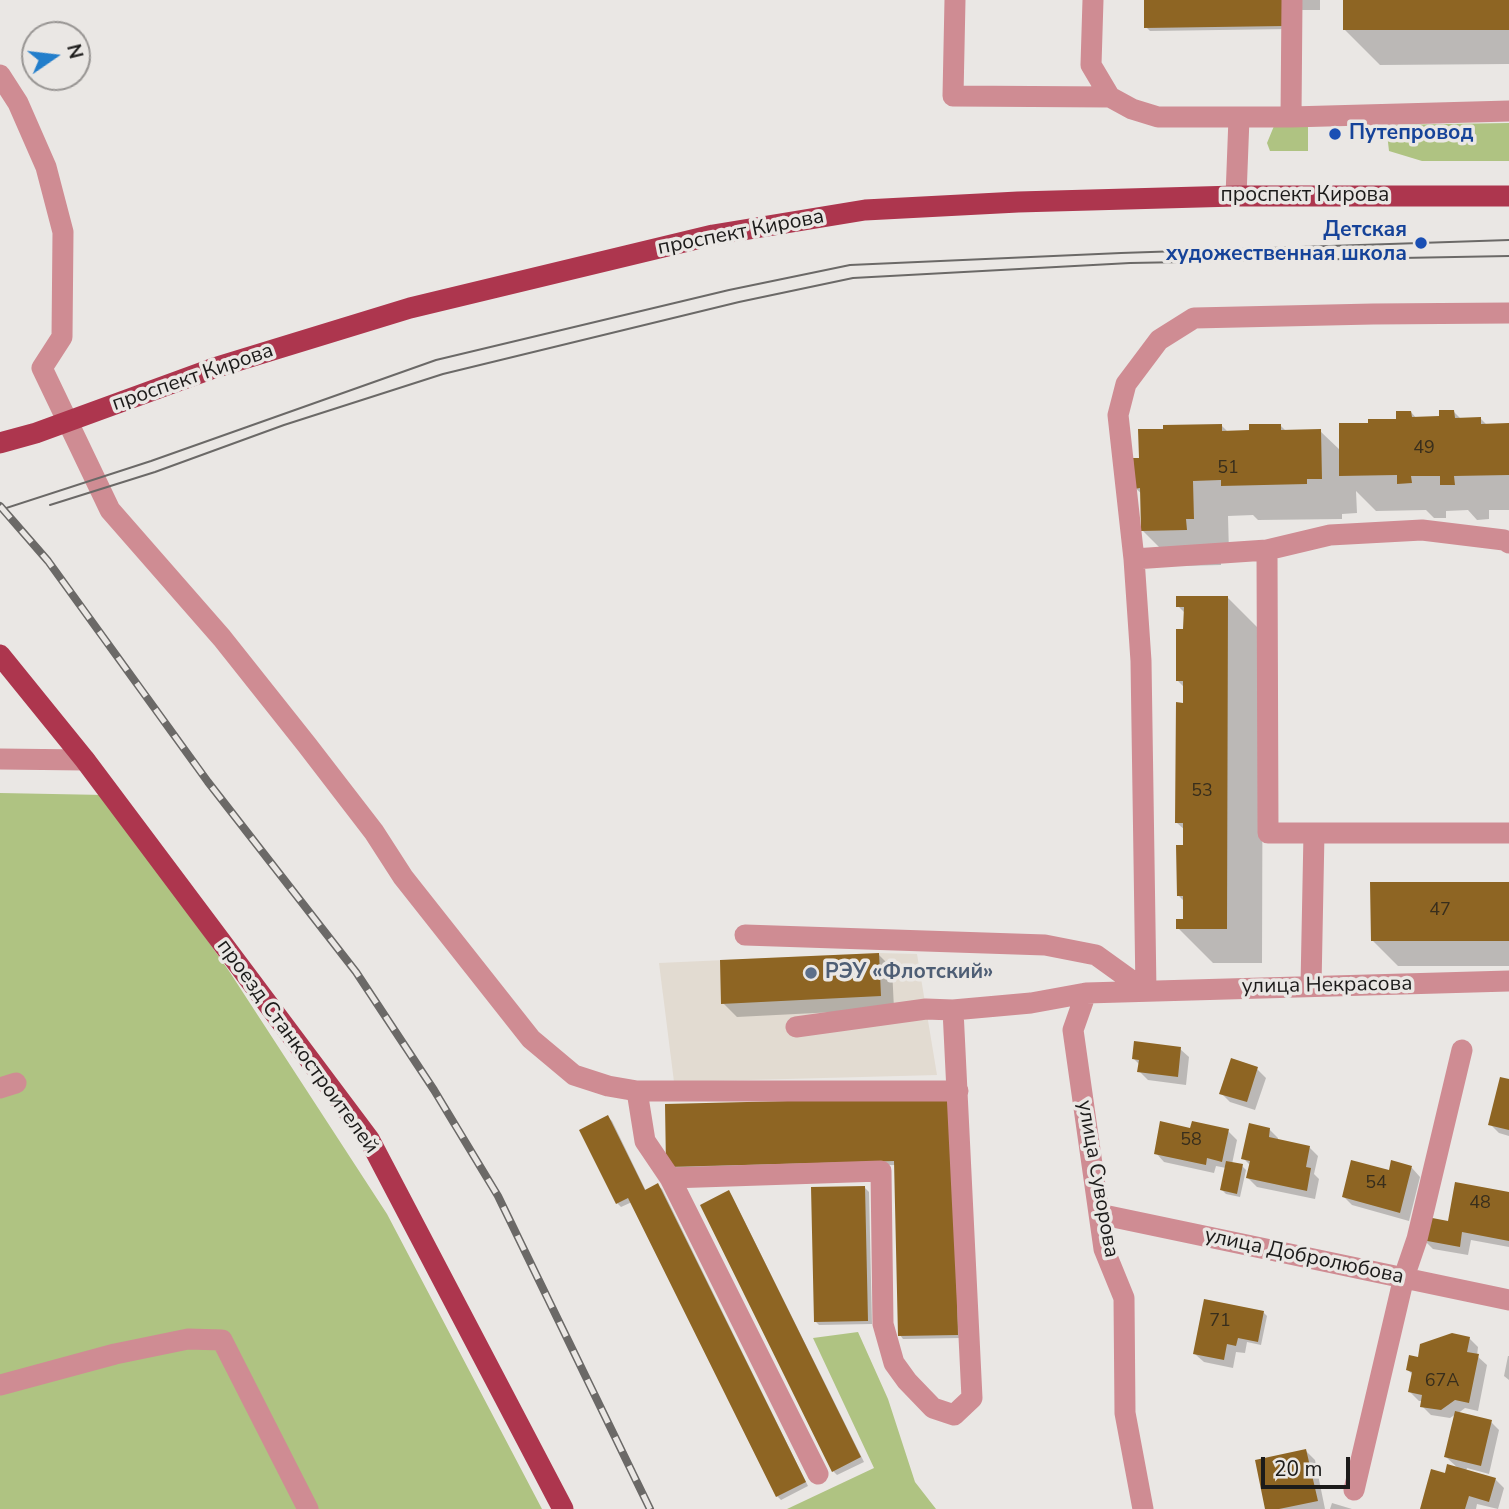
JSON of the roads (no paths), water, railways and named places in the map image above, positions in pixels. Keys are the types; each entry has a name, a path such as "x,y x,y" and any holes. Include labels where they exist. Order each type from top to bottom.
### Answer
{"main road":[{"name":"проспект Кирова","path":"0,443 36,433 214,368 410,308 713,235 866,210 1018,202 1236,195 1509,196"},
{"name":"проезд Станкостроителей","path":"0,655 85,760 369,1139 563,1509"}],"street":[{"path":"955,0 953,96 1110,97 1132,109 1158,117 1239,118 1509,111"},
{"path":"1093,0 1091,65 1110,97"},
{"path":"1291,117 1292,0"},
{"path":"0,75 18,103 46,167 63,232 62,337 43,368 110,510 222,638 374,832 410,887 530,1039 574,1075 608,1086 637,1091 958,1091"},
{"path":"1236,195 1239,118"},
{"path":"1146,991 1141,661 1134,559 1118,415 1126,384 1159,340 1194,318 1509,313"},
{"path":"1134,559 1267,550 1330,535 1422,530 1509,543"},
{"path":"1267,550 1268,833 1509,833"},
{"path":"0,759 85,760"},
{"path":"1311,986 1314,833"},
{"path":"745,935 1045,945 1096,955 1146,991"},
{"name":"улица Некрасова","path":"1146,991 1509,981"},
{"path":"796,1027 926,1009 953,1010 1031,1003 1086,993 1146,991"},
{"name":"улица Суворова","path":"1086,993 1073,1030 1104,1249 1124,1298 1125,1413 1143,1509"},
{"path":"670,1178 881,1171 883,1324 894,1363 933,1408 954,1415 972,1398 953,1010"},
{"path":"1354,1490 1461,1050"},
{"path":"637,1091 645,1141 670,1178 818,1474"},
{"name":"улица Добролюбова","path":"1099,1214 1509,1300"},
{"path":"0,1385 115,1354 188,1339 222,1340 308,1509"}],"tram line":[{"path":"0,510 151,461 436,360 729,290 850,265 1509,240"},
{"path":"50,505 443,374 739,302 853,278 1130,263 1509,256"}],"railway":[{"path":"0,506 48,561 208,782 356,972 434,1090 498,1196 650,1509"}],"place":[{"name":"Путепровод","path":"1335,134"},
{"name":"Детская художественная школа","path":"1421,243"},
{"name":"РЭУ «Флотский»","path":"811,973"}]}
